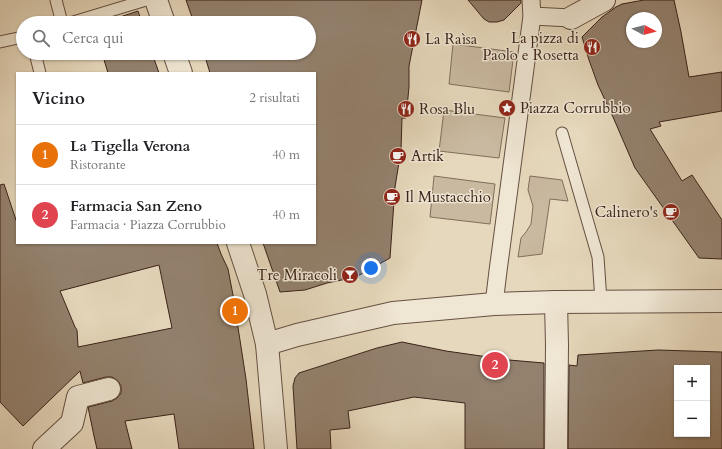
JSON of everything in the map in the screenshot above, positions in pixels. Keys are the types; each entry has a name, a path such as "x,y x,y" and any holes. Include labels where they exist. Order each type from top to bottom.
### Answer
{"street":[{"path":"156,0 162,16"},
{"path":"494,304 532,8 571,18 604,0"},
{"path":"176,60 181,72"},
{"path":"238,244 255,294 267,344 276,449"},
{"path":"267,344 297,335 393,313 494,304 601,301 722,301"},
{"path":"556,302 556,449"},
{"path":"44,449 72,423 78,397 109,389"}],"lane":[{"path":"56,0 60,16"},
{"path":"93,16 146,0"},
{"path":"0,42 16,39"},
{"path":"37,60 40,72"},
{"path":"562,133 598,257 601,301"}],"shaded area":[{"path":"453,44 514,52 509,92 449,84"},
{"path":"444,110 505,118 499,158 439,151"},
{"path":"434,176 495,184 490,224 430,217"},
{"path":"530,176 562,180 568,201 550,199 542,254 518,257 521,238 531,224 533,206 528,190"}],"building":[{"path":"186,0 422,0 409,66 409,87 406,118 402,118 401,150 395,187 390,258 356,277 327,283 305,290 280,292 263,244 316,244 316,72 210,72 206,60 316,60 316,16 192,16"},
{"path":"468,0 521,0 521,3 504,20 489,22 484,19"},
{"path":"644,0 674,0 689,77 722,72 722,111 659,122 661,126 650,129 682,181 692,175 722,220 722,259 699,258 635,168 598,85 582,37 602,17 622,4"},
{"path":"138,11 140,16 123,16"},
{"path":"104,60 154,60 159,72 108,72"},
{"path":"4,184 16,220 16,244 217,244 228,269 233,295 246,379 254,449 179,449 174,414 125,421 132,449 97,449 88,407 112,401 117,398 121,393 121,386 118,381 112,377 106,377 83,383 80,371 23,426 0,402 0,185","holes":["159,265 172,328 78,347 77,330 60,291"]},
{"path":"402,342 446,351 509,360 544,363 544,449 465,449 465,403 414,397 348,411 350,428 330,430 331,449 297,449 293,386 295,378 299,373 377,348"},
{"path":"658,350 722,352 722,449 568,449 569,365 577,366 578,355"}],"place":[{"name":"La Raìsa","path":"412,39"},
{"name":"La pizza di Paolo e Rosetta","path":"592,47"},
{"name":"Piazza Corrubbio","path":"507,108"},
{"name":"Rosa Blu","path":"406,109"},
{"name":"Artik","path":"398,156"},
{"name":"Il Mustacchio","path":"392,197"},
{"name":"Calinero's","path":"671,212"},
{"name":"Tre Miracoli","path":"350,275"},
{"name":"La Tigella Verona","path":"235,311"},
{"name":"Farmacia San Zeno","path":"495,365"}]}
